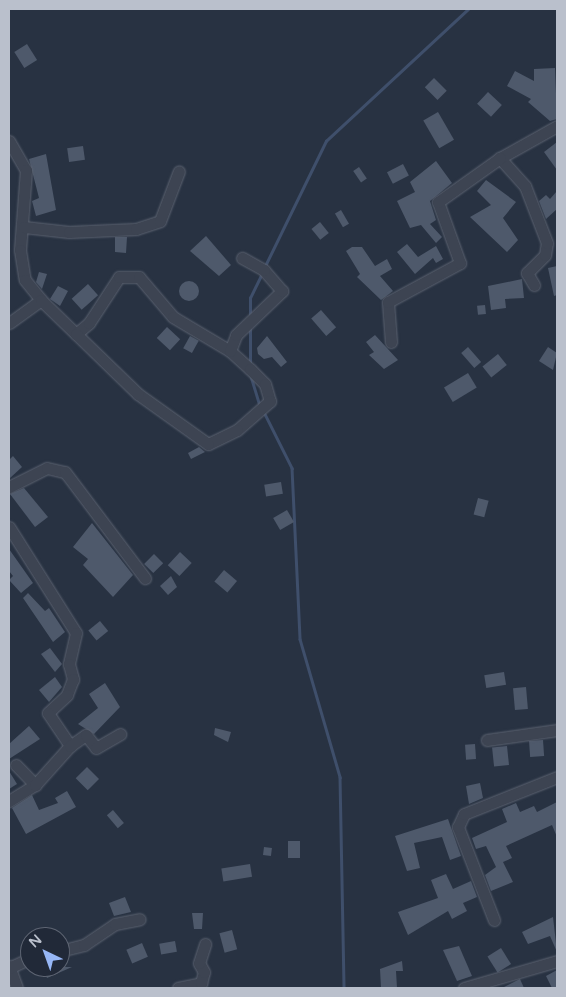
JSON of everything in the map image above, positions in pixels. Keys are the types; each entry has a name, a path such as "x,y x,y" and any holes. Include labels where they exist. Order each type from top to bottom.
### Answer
{"street":[{"path":"391,342 388,302 460,263 438,202 500,158 557,126"},
{"path":"9,141 26,170 24,227 20,250 25,280 41,300 76,334 138,394 208,444 237,430 270,400 265,384 230,351 173,317 139,277 119,276 89,323 76,334"},
{"path":"500,158 525,186 546,242 545,255 527,273 534,285"},
{"path":"24,227 34,231 96,231 136,229 160,221 179,171"},
{"path":"230,351 236,335 282,291 264,270 242,258"},
{"path":"9,322 41,300"},
{"path":"9,487 47,468 64,472 145,578"},
{"path":"9,527 76,633 69,664 73,679 67,695 48,713 70,746"},
{"path":"487,740 557,730"},
{"path":"9,801 35,785 70,746 86,735 96,748 120,734"},
{"path":"16,765 35,785"},
{"path":"494,920 458,827 461,820 464,814 557,777"},
{"path":"70,948 84,945 115,924 140,919"},
{"path":"178,988 201,983 204,972 198,963 205,944"},
{"path":"464,988 557,961"}],"building":[{"path":"27,44 37,60 24,68 14,52"},
{"path":"555,68 557,119 550,121 528,102 531,99 507,86 515,71 534,81 534,69"},
{"path":"434,78 447,91 438,100 425,87"},
{"path":"488,92 502,105 491,117 477,104"},
{"path":"438,112 454,140 439,148 423,120"},
{"path":"557,142 557,170 544,152"},
{"path":"83,146 85,160 69,162 67,148"},
{"path":"46,154 56,210 36,216 32,201 39,198 29,159"},
{"path":"436,161 452,183 430,201 436,220 430,224 442,237 436,243 421,225 410,228 397,201 415,192 410,182"},
{"path":"403,164 409,176 393,184 387,172"},
{"path":"359,167 367,179 361,183 353,171"},
{"path":"486,180 516,202 503,218 518,240 507,252 470,217 491,205 477,191"},
{"path":"557,191 557,209 546,219 539,201 546,195 550,199"},
{"path":"341,210 349,224 343,227 335,214"},
{"path":"320,222 329,233 320,240 311,229"},
{"path":"206,236 231,265 219,276 190,251"},
{"path":"115,237 127,237 126,253 115,252"},
{"path":"407,244 418,257 436,246 443,259 436,263 433,258 415,274 397,252"},
{"path":"352,247 362,247 375,266 387,259 392,269 380,276 393,291 381,300 357,277 360,274 346,251"},
{"path":"557,266 557,295 554,296 548,268"},
{"path":"39,272 47,274 42,289 36,282"},
{"path":"522,279 524,298 505,299 506,308 491,310 488,286"},
{"path":"189,281 196,284 199,291 196,298 189,301 182,298 179,291 182,284"},
{"path":"88,284 98,295 82,310 72,299"},
{"path":"58,286 68,291 60,306 50,299"},
{"path":"485,305 486,314 478,315 477,306"},
{"path":"321,310 336,327 326,336 311,319"},
{"path":"167,327 180,339 170,350 157,338"},
{"path":"375,335 398,360 384,369 369,355 374,352 366,342"},
{"path":"190,336 199,341 192,353 183,348"},
{"path":"267,336 287,362 281,367 272,357 264,359 258,354 257,348"},
{"path":"468,347 481,362 474,368 461,353"},
{"path":"548,347 557,353 553,370 539,361"},
{"path":"498,354 507,365 491,377 482,367"},
{"path":"468,373 477,388 453,402 444,387"},
{"path":"199,447 205,452 191,459 188,453"},
{"path":"13,456 22,467 9,479 9,460"},
{"path":"281,482 283,494 266,497 264,485"},
{"path":"24,488 48,517 35,527 10,494"},
{"path":"478,498 489,501 484,517 474,514"},
{"path":"287,510 294,522 280,530 273,518"},
{"path":"92,523 133,575 113,597 83,565 88,559 73,547"},
{"path":"9,549 33,583 21,593 9,580 13,576 9,571"},
{"path":"180,552 192,563 179,576 168,565"},
{"path":"154,554 163,563 153,573 144,564"},
{"path":"224,570 237,581 227,592 214,581"},
{"path":"171,576 177,587 168,595 160,586"},
{"path":"28,593 45,611 49,608 65,632 53,642 23,598"},
{"path":"100,621 108,631 97,641 88,630"},
{"path":"50,648 62,664 55,672 41,654"},
{"path":"504,672 506,685 486,688 484,675"},
{"path":"55,677 62,687 49,702 39,690"},
{"path":"105,683 120,707 94,734 78,724 98,708 89,694"},
{"path":"526,687 528,709 515,710 513,688"},
{"path":"29,726 40,739 9,759 9,744"},
{"path":"215,728 231,732 228,742 214,735"},
{"path":"543,740 544,756 530,757 529,741"},
{"path":"475,744 476,759 466,760 465,745"},
{"path":"507,746 509,765 494,766 492,748"},
{"path":"87,767 99,779 88,790 76,778"},
{"path":"9,771 17,784 9,789"},
{"path":"480,783 483,798 469,804 466,786"},
{"path":"67,791 76,807 26,834 12,808 32,795 39,810 58,803 55,798"},
{"path":"557,802 557,837 552,825 506,846 512,858 503,862 513,882 491,891 485,875 496,867 486,846 476,849 472,838 507,822 502,809 516,803 520,812 534,806 537,812"},
{"path":"113,810 124,823 118,828 107,815"},
{"path":"448,819 461,856 450,860 442,837 414,843 420,868 407,871 395,836"},
{"path":"288,841 300,841 300,858 288,858"},
{"path":"264,847 272,848 271,856 263,855"},
{"path":"250,864 252,877 223,881 221,869"},
{"path":"446,874 453,889 471,881 477,897 463,903 467,911 452,919 448,911 408,935 398,912 438,898 431,880"},
{"path":"125,897 131,912 114,916 109,903"},
{"path":"192,913 203,913 202,929 194,929"},
{"path":"553,917 557,952 550,936 528,944 522,932"},
{"path":"232,930 237,949 225,953 219,933"},
{"path":"175,941 177,952 161,955 159,944"},
{"path":"142,943 148,957 132,963 126,950"},
{"path":"459,946 472,976 457,981 443,950"},
{"path":"501,948 511,964 497,973 487,956"},
{"path":"402,961 403,971 396,971 397,988 381,988 380,969"},
{"path":"557,970 557,988 552,988 546,976"},
{"path":"520,979 524,988 502,988"}],"waterway":[{"path":"265,266 326,141 468,9"},
{"path":"250,315 250,298 262,273"},
{"path":"250,328 250,363"},
{"path":"250,373 260,405"},
{"path":"264,412 292,468 300,639 340,777 344,988"}]}
